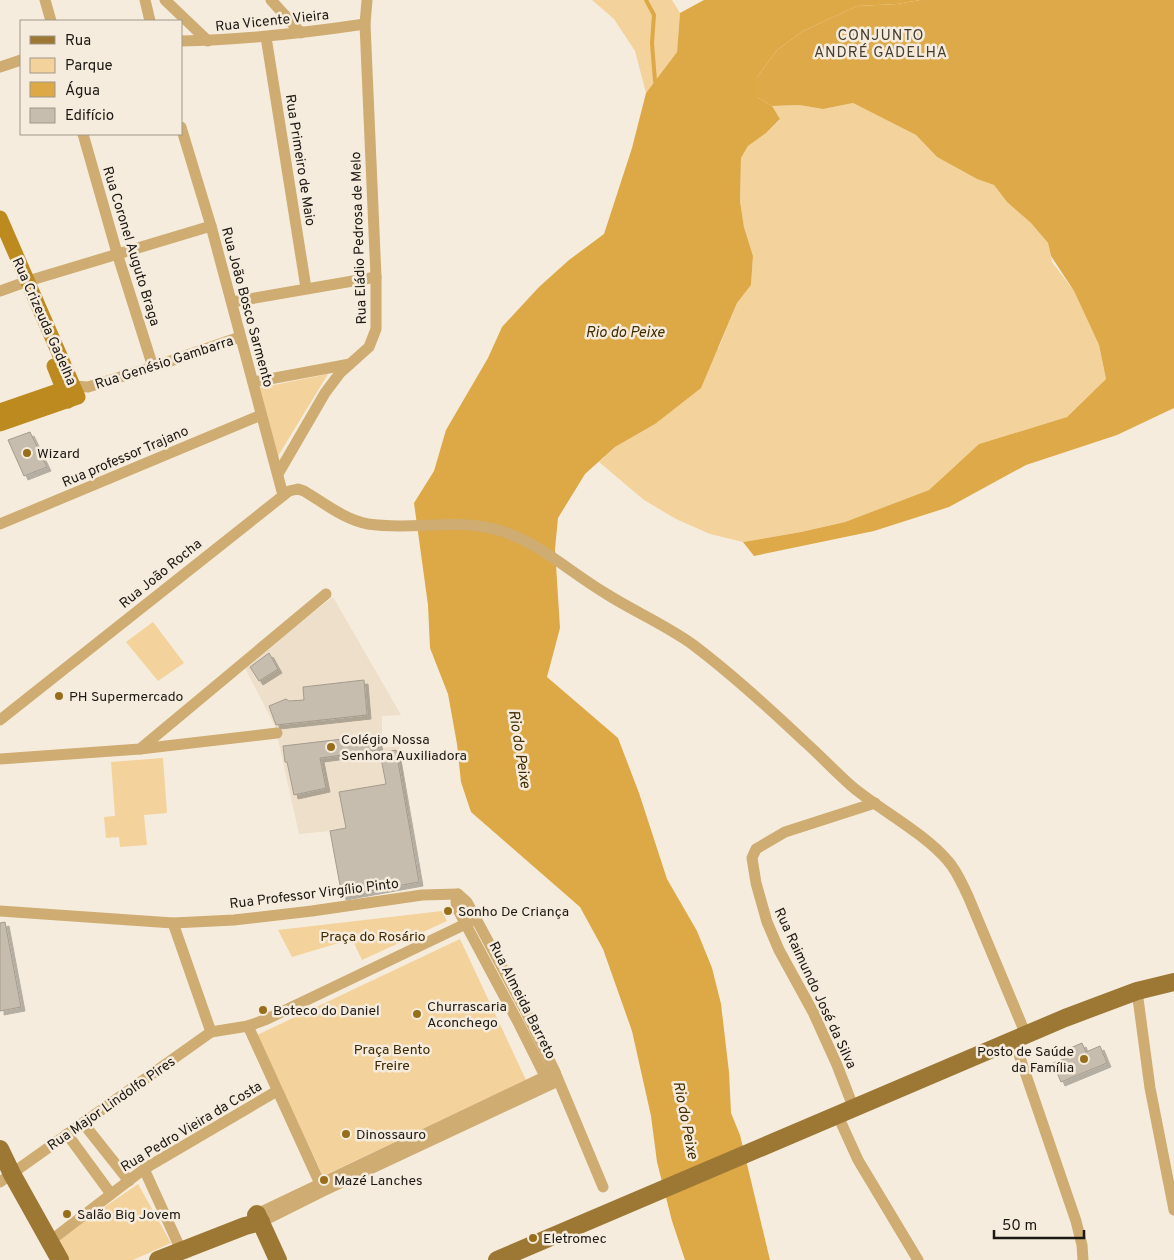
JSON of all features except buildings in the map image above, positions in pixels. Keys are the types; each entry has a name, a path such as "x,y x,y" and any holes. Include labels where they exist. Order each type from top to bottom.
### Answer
{"main road":[{"path":"497,1260 613,1208 648,1197 1096,1005 1137,991 1174,982"},
{"path":"0,1149 6,1178 50,1241 60,1260"},
{"path":"158,1260 254,1221 278,1260"}],"street":[{"path":"45,0 51,20"},
{"path":"145,0 150,20"},
{"path":"165,0 208,41"},
{"path":"271,0 301,33"},
{"name":"Rua Eládio Pedrosa de Melo","path":"278,474 325,393 340,373 369,347 376,330 376,277 365,24 367,0"},
{"name":"Rua Vicente Vieira","path":"182,41 266,37 365,24"},
{"name":"Rua Primeiro de Maio","path":"266,37 306,288"},
{"path":"0,66 20,60"},
{"name":"Rua João Bosco Sarmento","path":"182,130 211,226 283,495"},
{"name":"Rua Coronel Auguto Braga","path":"83,135 117,253 153,367"},
{"name":"Rua Crizeuda Gadelha","path":"0,218 24,282 74,392"},
{"path":"0,291 117,253 211,226"},
{"name":"Rua Crizeuda Gadelha","path":"0,241 24,282"},
{"path":"232,302 376,277"},
{"name":"Rua Genésio Gambarra","path":"0,411 74,392 240,337"},
{"path":"254,382 350,364"},
{"name":"Rua Genésio Gambarra","path":"0,424 74,392"},
{"name":"Rua professor Trajano","path":"0,524 261,415"},
{"path":"283,495 298,489 347,516 369,524 481,526 527,541 605,593 657,621 691,644 728,673 788,726 840,776 934,847 949,862 958,876 987,940 1020,1037 1076,1221 1082,1245 1083,1260"},
{"name":"Rua João Rocha","path":"0,720 283,495"},
{"path":"140,750 326,594"},
{"path":"0,759 140,750 277,733"},
{"name":"Rua Raimundo José da Silva","path":"875,803 785,832 756,849 752,858 767,922 779,950 813,1012 837,1065 858,1160 918,1260"},
{"name":"Rua Professor Virgílio Pinto","path":"0,911 173,922 234,920 312,911 422,894 460,898"},
{"name":"Rua Almeida Barreto","path":"460,898 471,922 526,1012 552,1079 603,1187"},
{"path":"173,922 211,1032 248,1026 299,1004 471,922"},
{"path":"1137,991 1150,1088 1174,1210"},
{"path":"248,1026 322,1187"},
{"name":"Rua Major Lindolfo Pires","path":"6,1178 211,1032"},
{"path":"254,1221 552,1079"},
{"name":"Rua Pedro Vieira da Costa","path":"50,1241 144,1169 277,1091"},
{"path":"84,1123 129,1180"},
{"path":"67,1134 111,1194"},
{"path":"144,1169 182,1250"}],"shaded area":[{"path":"920,0 1174,0 1174,408 1117,435 1026,465 949,507 874,531 754,556 743,542 845,522 929,490 979,444 1067,417 1106,379 1099,345 1074,291 1051,256 1048,243 1031,223 1007,202 994,185 977,179 937,157 916,135 853,103 823,109 799,105 772,106 757,97 757,77 777,50 803,31 857,6 897,4"},
{"name":"Colégio Nossa Senhora Auxiliadora","path":"333,597 401,715 382,716 382,748 399,746 419,882 342,896 330,831 299,834 275,726 244,666"}],"green space":[{"path":"592,0 672,0 680,13 677,52 646,93 635,51 614,19"},
{"path":"853,103 916,135 937,157 977,179 994,185 1007,202 1031,223 1048,243 1052,262 1074,291 1099,345 1106,379 1067,417 979,444 929,490 845,522 801,532 743,542 710,534 676,519 644,500 599,462 615,447 655,424 719,347 737,303 751,285 753,256 744,227 740,201 741,158 748,146 780,120 772,106 799,105 823,109"},
{"path":"328,374 275,461 254,389"},
{"path":"153,622 184,663 158,681 126,642"},
{"path":"163,758 167,813 144,815 147,845 120,847 119,837 106,838 104,817 115,816 111,762"},
{"name":"Praça do Rosário","path":"442,911 447,921 362,960 352,939 292,957 278,930"},
{"name":"Praça Bento Freire","path":"460,939 526,1080 323,1176 257,1035"},
{"path":"138,1184 171,1243 133,1260 67,1260 55,1241"}],"water":[{"name":"Rio do Peixe","path":"704,0 920,0 897,4 857,6 803,31 777,50 757,77 757,97 772,106 780,119 766,133 748,146 741,158 740,201 744,227 753,256 751,285 737,303 701,388 655,424 615,447 585,474 558,518 555,549 560,628 547,677 618,738 639,793 667,879 697,931 712,968 721,1004 729,1072 731,1113 740,1135 770,1260 685,1260 672,1221 657,1162 651,1116 632,1031 603,949 580,907 471,812 461,782 457,744 448,694 430,648 428,605 414,503 434,471 446,430 488,358 502,327 539,287 569,260 604,234 632,148 646,93 677,52 680,13"}],"waterway":[{"path":"646,0 654,15 652,43 655,81"}],"place":[{"name":"Wizard","path":"27,453"},
{"name":"PH Supermercado","path":"59,696"},
{"name":"Colégio Nossa Senhora Auxiliadora","path":"331,747"},
{"name":"Sonho De Criança","path":"448,911"},
{"name":"Boteco do Daniel","path":"263,1010"},
{"name":"Churrascaria Aconchego","path":"417,1014"},
{"name":"Posto de Saúde da Família","path":"1084,1059"},
{"name":"Dinossauro","path":"346,1134"},
{"name":"Mazé Lanches","path":"324,1180"},
{"name":"Salão Big Jovem","path":"67,1214"},
{"name":"Eletromec","path":"533,1238"}],"district":[{"name":"CONJUNTO ANDRÉ GADELHA","path":"881,44"}]}
